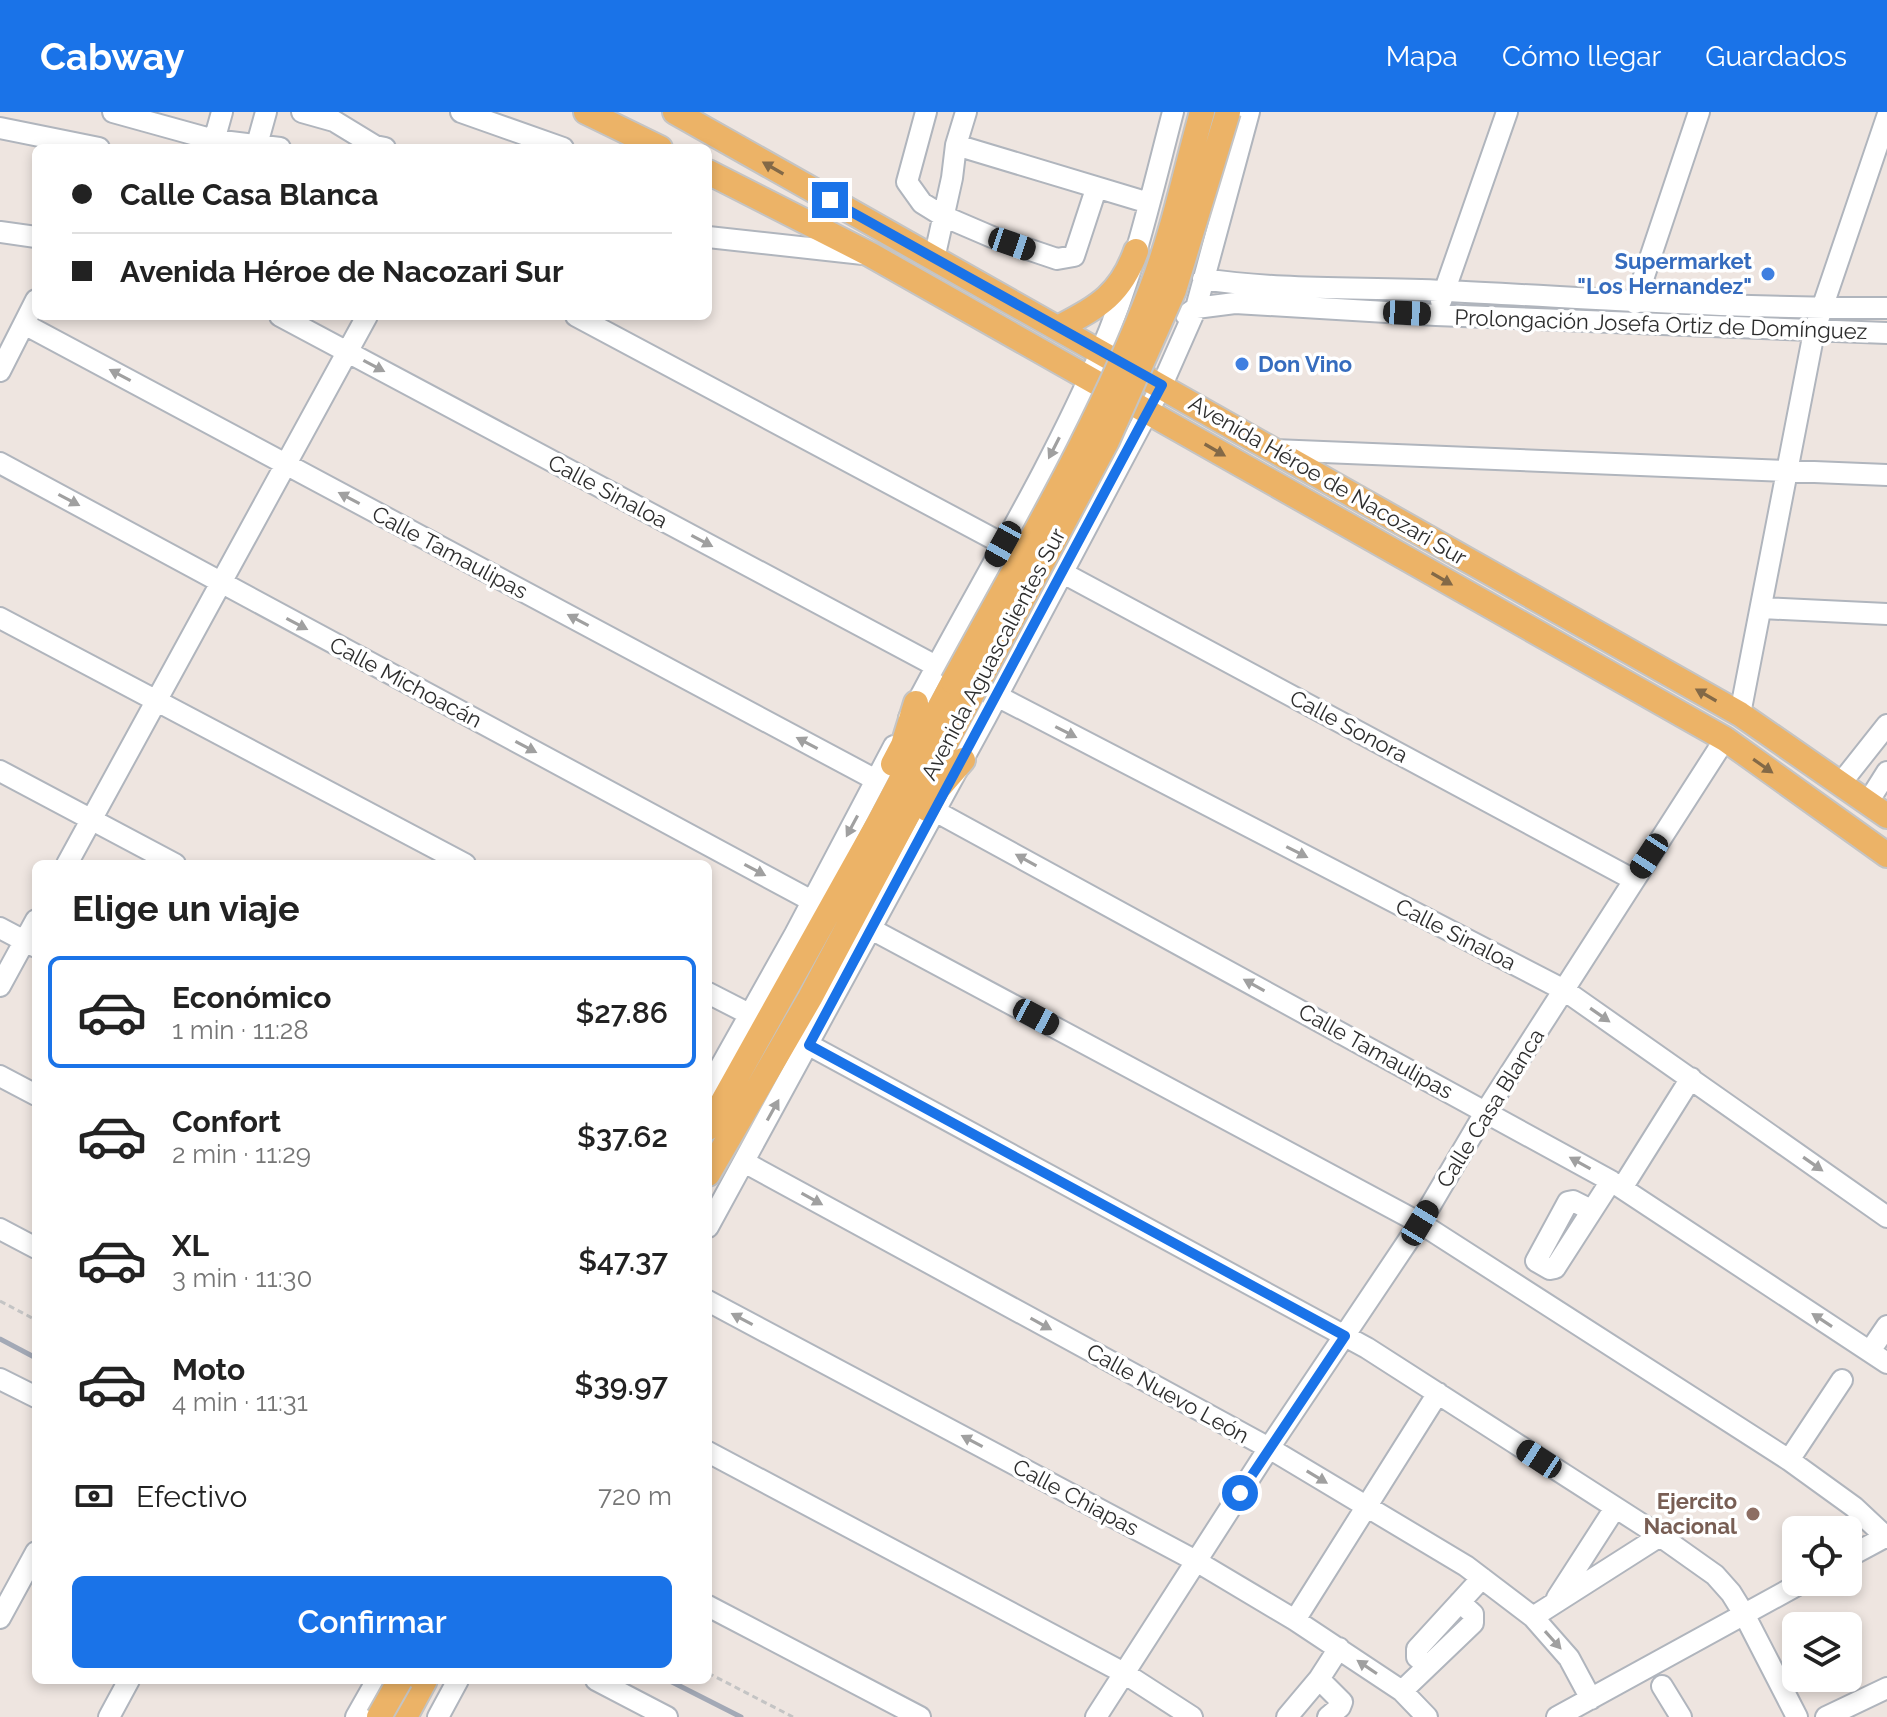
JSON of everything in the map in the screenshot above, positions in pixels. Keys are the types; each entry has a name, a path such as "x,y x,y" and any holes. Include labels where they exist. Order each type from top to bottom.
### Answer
{"main road":[{"path":"586,112 652,144"},
{"name":"Avenida Héroe de Nacozari Sur","path":"675,112 1740,714 1877,809"},
{"name":"Avenida Aguascalientes Sur","path":"712,1167 810,998 953,682 1065,475 1125,353 1153,284 1202,112"},
{"name":"Avenida Aguascalientes Sur","path":"953,682 1107,441 1168,304 1228,112"},
{"name":"Avenida Héroe de Nacozari Sur","path":"712,174 871,255 1725,739 1887,855"},
{"path":"1058,328 1107,299 1125,277 1136,251"},
{"path":"916,703 903,745 883,789 888,830 921,818 938,789 963,760"},
{"path":"1725,739 1736,734 1759,738 1801,769 1818,769"},
{"name":"Avenida Aguascalientes Sur","path":"712,1121 788,984 888,830"},
{"path":"367,1711 396,1684"},
{"path":"402,1717 423,1684"}],"street":[{"path":"113,112 213,144 222,112"},
{"path":"258,144 266,112"},
{"path":"302,112 334,121 370,144"},
{"path":"461,112 552,144"},
{"path":"926,112 907,182 922,203 943,216 1057,259 1074,256 1096,189"},
{"path":"934,259 956,145 966,112"},
{"name":"Avenida Aguascalientes Sur","path":"712,1082 916,703 953,682 1003,544 1101,352 1127,286 1173,112"},
{"name":"Avenida Aguascalientes Sur","path":"712,1220 963,760 1162,385 1196,308 1249,112"},
{"path":"1436,315 1507,112"},
{"path":"1635,303 1699,112"},
{"path":"1740,714 1814,332 1887,117"},
{"path":"0,128 79,144"},
{"path":"956,145 1149,203"},
{"path":"0,232 32,236"},
{"path":"712,237 871,255"},
{"name":"Prolongación Josefa Ortiz de Domínguez","path":"1203,279 1237,284 1444,291 1635,303 1887,308"},
{"name":"Prolongación Josefa Ortiz de Domínguez","path":"1127,286 1129,304 1139,315 1161,322 1179,320 1196,308 1235,303 1436,315 1887,333"},
{"path":"0,371 32,308"},
{"name":"Calle Sinaloa","path":"288,320 953,682"},
{"path":"69,860 365,320"},
{"path":"583,320 1003,544"},
{"name":"Calle Tamaulipas","path":"24,324 876,780"},
{"path":"1067,422 1080,409 1102,407 1122,418 1128,426 1130,445"},
{"path":"1274,450 1887,475"},
{"name":"Calle Michoacán","path":"0,463 812,901"},
{"name":"Calle Sonora","path":"1063,573 1634,880"},
{"path":"1762,608 1887,614"},
{"path":"0,618 457,860"},
{"name":"Calle Sinaloa","path":"997,696 1564,990 1887,1217"},
{"path":"1841,783 1879,748 1887,725"},
{"name":"Calle Casa Blanca","path":"1096,1717 1269,1448 1420,1223 1486,1111 1725,739"},
{"path":"0,771 168,860"},
{"path":"1877,809 1887,772"},
{"name":"Calle Tamaulipas","path":"935,811 1617,1184 1878,1357"},
{"path":"0,928 30,944 0,986"},
{"path":"871,929 1420,1223 1789,1460 1854,1507 1887,1537 1862,1550"},
{"path":"712,995 749,1014"},
{"path":"809,1045 1367,1348 1660,1536 1715,1575 1744,1614 1797,1717"},
{"path":"0,1076 32,1093"},
{"path":"1527,1293 1543,1266 1536,1261 1537,1258 1568,1202 1573,1201 1591,1210 1617,1184 1691,1078"},
{"name":"Calle Nuevo León","path":"744,1162 1269,1448 1466,1566 1533,1617 1569,1658 1591,1699"},
{"path":"0,1229 32,1246"},
{"name":"Calle Chiapas","path":"712,1303 1196,1561 1339,1648 1402,1691 1427,1717"},
{"path":"1878,1357 1887,1326"},
{"path":"0,1379 32,1395"},
{"path":"1789,1460 1842,1380"},
{"path":"1295,1620 1438,1393"},
{"path":"712,1454 1124,1673 1192,1717"},
{"path":"1553,1604 1615,1508"},
{"path":"1533,1617 1660,1536"},
{"path":"0,1618 32,1559"},
{"path":"1402,1691 1426,1665 1417,1657 1417,1649 1482,1578"},
{"path":"1557,1717 1782,1593"},
{"path":"712,1608 920,1717"},
{"path":"1287,1717 1319,1679 1339,1648"},
{"path":"1319,1679 1342,1702 1328,1717"},
{"path":"109,1717 127,1684"},
{"path":"376,1684 367,1711 402,1717"},
{"path":"438,1717 456,1684"},
{"path":"604,1684 667,1717"},
{"path":"1662,1686 1681,1717"},
{"path":"1826,1717 1887,1688"}],"path":[{"path":"0,1301 32,1318"},
{"path":"712,1675 793,1717"}],"railway":[{"path":"0,1339 32,1356"},
{"path":"676,1684 741,1717"}],"place":[{"name":"Supermarket \"Los Hernandez\"","path":"1768,274"},
{"name":"Don Vino","path":"1242,364"},
{"name":"Ejercito Nacional","path":"1753,1514"}],"route":[{"path":"830,200 1162,385 809,1045 1345,1336 1240,1493"}]}
